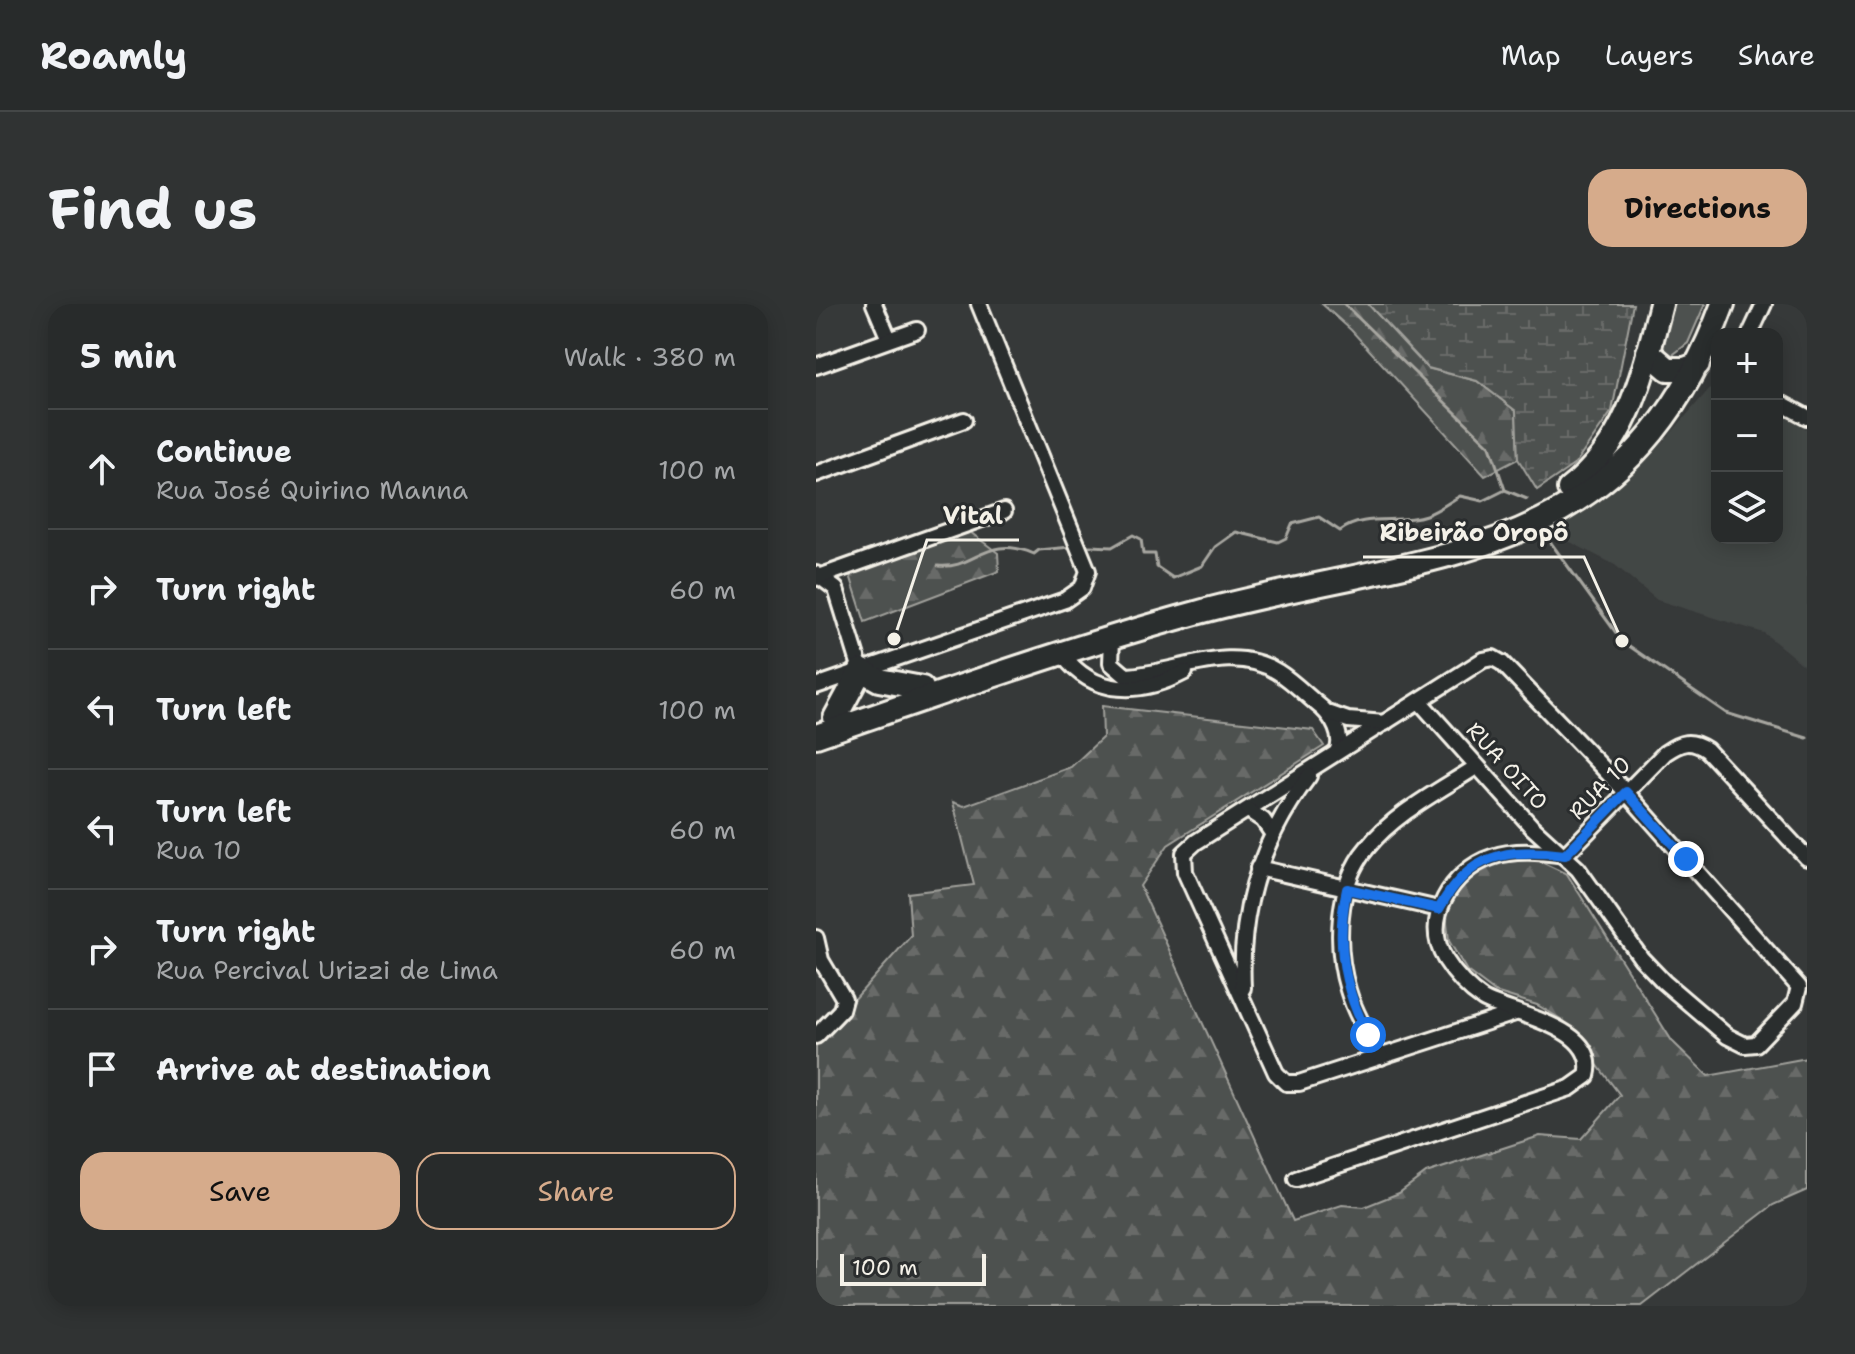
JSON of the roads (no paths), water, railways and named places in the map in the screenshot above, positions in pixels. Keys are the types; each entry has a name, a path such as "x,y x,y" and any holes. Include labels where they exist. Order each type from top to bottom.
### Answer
{"highway":[{"path":"826,721 1227,590 1422,553 1513,525 1553,502 1588,475 1604,456 1631,409 1661,304"},
{"path":"816,736 1112,639 1253,598 1445,559 1526,530 1569,506 1617,470 1667,415 1698,364 1723,304"},
{"path":"1648,352 1668,369 1698,364"},
{"path":"826,721 861,670 896,685 922,688"}],"street":[{"path":"874,304 889,339"},
{"path":"816,686 1065,600 1082,588 1086,581 1088,571 979,304"},
{"path":"1753,328 1764,304"},
{"path":"816,366 917,330"},
{"path":"1783,404 1807,417"},
{"path":"816,474 964,420"},
{"path":"818,576 1004,511"},
{"path":"818,576 836,589 861,670"},
{"path":"1112,639 1111,663 1126,676 1222,659 1265,665 1288,678 1328,713 1348,720 1385,723"},
{"path":"1063,655 1084,679 1111,687 1156,683 1203,662"},
{"path":"1515,1013 1299,1083 1286,1083 1276,1073 1185,872 1184,853 1487,658 1502,663 1626,792"},
{"name":"RUA OITO","path":"1420,702 1532,827 1565,855 1641,958 1736,1042 1756,1044 1795,1003 1799,987 1793,976 1626,792"},
{"path":"1328,713 1340,741 1337,752"},
{"name":"RUA 10","path":"1565,855 1626,792 1683,742 1698,744 1807,858"},
{"path":"1244,997 1245,922 1258,868 1272,833 1317,767"},
{"path":"1381,1057 1356,1012 1343,965 1340,937 1347,889 1360,858 1380,834 1476,767"},
{"path":"1248,810 1263,820 1272,833"},
{"path":"1523,852 1532,827"},
{"path":"1296,1179 1581,1082 1589,1068 1575,1042 1549,1023 1515,1013 1481,997 1454,974 1442,955 1436,923 1447,893 1478,863 1494,856 1523,852 1565,855"},
{"path":"1258,868 1439,909"},
{"path":"1211,927 1230,929 1245,922"},
{"path":"816,938 821,960 844,999 841,1010 816,1036"},
{"path":"1469,1027 1479,1014 1481,997"}],"waterway":[{"path":"1344,304 1490,446 1505,490 1527,499"},
{"path":"1090,546 1112,547 1133,535 1141,539 1143,554 1155,554 1157,567 1173,578 1202,566 1215,547 1236,532 1278,542 1286,538 1292,524 1319,517 1340,531 1349,525 1370,520 1415,518 1439,509 1460,496 1483,501 1505,490"},
{"path":"1546,536 1622,641 1726,713 1807,738"},
{"path":"938,566 951,566 1004,548 1034,554 1039,550 1071,547"}],"place":[{"name":"Vital","path":"894,639"},
{"name":"Ribeirão Oropô","path":"1622,641"}]}
